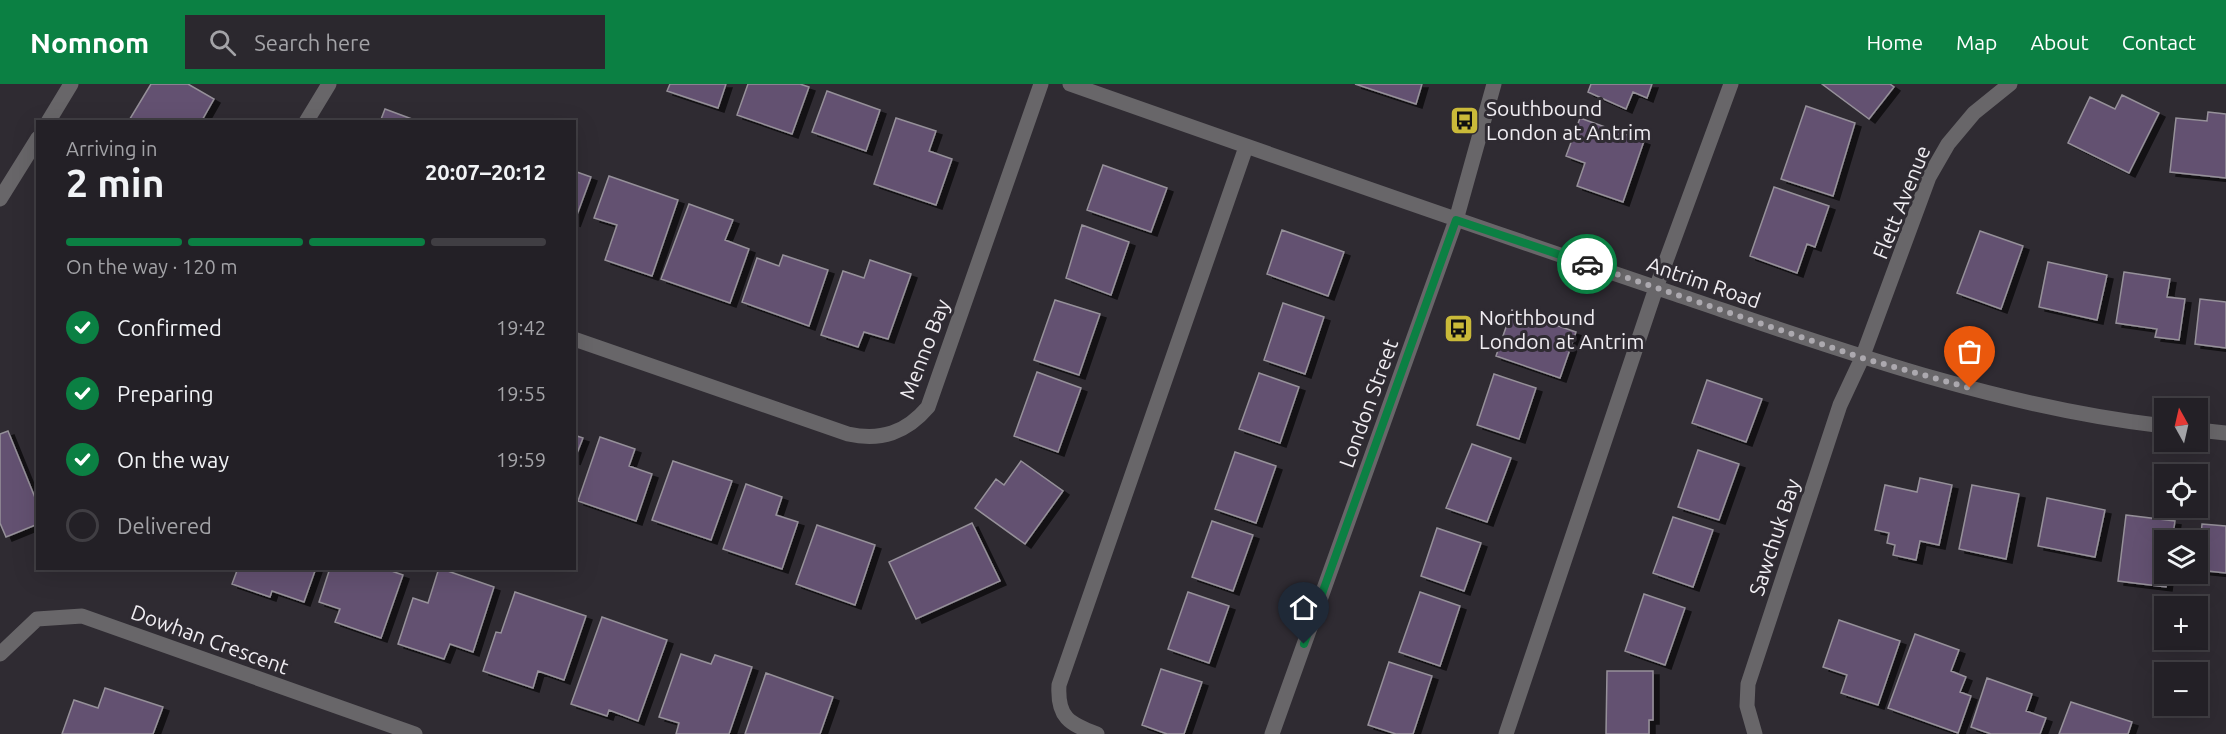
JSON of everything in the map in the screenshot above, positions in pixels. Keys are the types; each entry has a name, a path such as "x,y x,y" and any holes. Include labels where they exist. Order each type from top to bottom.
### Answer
{"street":[{"path":"49,120 71,84"},
{"path":"307,120 328,84"},
{"name":"Menno Bay","path":"576,340 848,435 878,438 907,427 928,407 1041,84"},
{"name":"Antrim Road","path":"1070,84 1456,220 1862,358 1951,384 2047,405 2154,424"},
{"name":"London Street","path":"1272,734 1456,220 1494,84"},
{"path":"1506,734 1656,288 1731,84"},
{"name":"Flett Avenue","path":"1862,358 1929,177 1948,144 1974,113 2010,84"},
{"path":"0,199 36,141"},
{"path":"1097,734 1069,722 1058,700 1059,686 1246,147"},
{"name":"Sawchuk Bay","path":"1755,734 1748,706 1748,684 1840,405 1862,358"},
{"path":"2208,431 2226,433"},
{"name":"Dowhan Crescent","path":"0,654 37,619 82,616 394,731 415,734"}],"building":[{"path":"151,84 188,84 214,99 202,120 129,120"},
{"path":"670,84 726,84 718,108 667,91"},
{"path":"748,84 800,84 809,87 792,134 737,115"},
{"path":"1355,84 1422,84 1416,104"},
{"path":"1591,84 1652,84 1647,98 1633,92 1626,109 1588,92"},
{"path":"1822,84 1890,84 1894,87 1869,119"},
{"path":"827,91 880,110 866,151 812,132"},
{"path":"2122,95 2159,113 2129,173 2068,143 2090,97 2115,109"},
{"path":"1806,106 1855,123 1833,196 1781,179"},
{"path":"385,109 415,120 381,120"},
{"path":"2208,112 2226,114 2226,178 2170,172 2176,118 2207,121"},
{"path":"896,118 936,131 929,151 952,159 936,205 874,184"},
{"path":"1580,118 1644,141 1623,202 1577,186 1585,163 1566,156"},
{"path":"1103,165 1167,188 1151,232 1087,210"},
{"path":"576,172 591,177 576,218"},
{"path":"609,176 678,200 652,276 605,260 617,225 594,218"},
{"path":"1774,187 1829,206 1815,247 1807,244 1797,273 1750,256"},
{"path":"689,204 733,220 725,240 749,249 730,303 661,279"},
{"path":"1082,225 1129,242 1111,295 1066,278"},
{"path":"1282,230 1344,252 1328,296 1267,274"},
{"path":"1980,231 2023,246 2001,309 1957,293"},
{"path":"783,255 828,270 809,326 742,302 757,258 779,266"},
{"path":"870,260 911,274 888,339 864,332 858,347 821,335 843,271 864,278"},
{"path":"2048,262 2107,275 2097,320 2039,307"},
{"path":"2124,272 2170,279 2167,297 2185,299 2179,340 2155,337 2157,329 2116,323"},
{"path":"2200,299 2226,302 2226,348 2195,344"},
{"path":"1055,300 1100,314 1079,375 1034,360"},
{"path":"1283,303 1324,317 1305,374 1264,360"},
{"path":"1512,310 1576,332 1560,378 1496,356"},
{"path":"1037,372 1081,388 1058,452 1014,436"},
{"path":"1259,373 1299,387 1280,443 1239,429"},
{"path":"1494,374 1536,388 1519,439 1477,425"},
{"path":"1707,380 1762,399 1746,442 1692,423"},
{"path":"8,431 36,500 36,525 6,537 0,523 0,434"},
{"path":"576,436 583,438 576,456"},
{"path":"600,437 635,449 629,466 652,474 636,521 578,501"},
{"path":"1472,444 1511,458 1487,522 1446,508"},
{"path":"1698,450 1739,464 1719,520 1678,507"},
{"path":"1235,452 1276,466 1256,523 1215,509"},
{"path":"673,461 732,481 711,540 652,520"},
{"path":"1021,461 1063,491 1025,544 975,508 996,479 1004,485"},
{"path":"1920,478 1952,485 1939,545 1920,541 1916,560 1893,555 1895,545 1887,543 1889,533 1875,530 1885,485 1917,492"},
{"path":"746,484 782,497 776,515 798,522 782,569 723,549"},
{"path":"1972,485 2019,494 2006,559 1959,549"},
{"path":"2047,498 2105,510 2095,557 2038,546"},
{"path":"2126,515 2175,521 2174,530 2154,530 2154,584 2166,584 2166,587 2118,581"},
{"path":"1673,517 1713,530 1693,587 1653,573"},
{"path":"1212,521 1253,535 1233,591 1192,577"},
{"path":"972,523 1000,581 916,619 889,562"},
{"path":"2202,524 2226,526 2226,573 2208,571 2208,530 2201,530"},
{"path":"817,525 875,545 855,605 796,584"},
{"path":"1437,528 1481,543 1464,591 1421,576"},
{"path":"237,570 315,570 304,602 272,591 270,597 232,584"},
{"path":"329,570 389,570 403,575 381,638 335,622 340,609 319,602"},
{"path":"438,570 445,570 494,587 473,652 450,644 444,659 398,644 413,598 428,603"},
{"path":"515,592 586,616 564,680 538,671 533,688 483,671 496,632 501,633"},
{"path":"1188,592 1229,606 1209,663 1168,649"},
{"path":"1420,592 1460,606 1440,666 1399,652"},
{"path":"1644,594 1685,608 1665,665 1625,651"},
{"path":"602,617 667,640 638,721 609,710 607,716 571,704"},
{"path":"1839,620 1900,641 1878,705 1841,693 1847,675 1823,667"},
{"path":"1915,634 1959,650 1951,671 1966,677 1960,692 1971,696 1958,733 1888,708"},
{"path":"681,654 711,664 715,655 752,667 729,734 676,734 679,723 659,717"},
{"path":"1389,662 1432,676 1413,734 1396,734 1368,725"},
{"path":"1161,669 1202,682 1184,734 1167,734 1142,725"},
{"path":"1607,671 1653,671 1653,720 1649,720 1649,734 1606,734"},
{"path":"766,673 833,697 820,734 745,734"},
{"path":"1987,678 2032,694 2026,711 2046,718 2040,734 1991,734 1971,727"},
{"path":"105,688 163,707 153,734 62,734 74,700 98,708"},
{"path":"2071,702 2132,722 2128,734 2059,734"}],"way so far":[{"path":"1587,264 1862,358 1970,388"}],"place":[{"name":"Southbound London at Antrim","path":"1465,120"},
{"name":"Northbound London at Antrim","path":"1458,329"}],"route":[{"path":"1304,644 1456,220 1587,264"}]}
